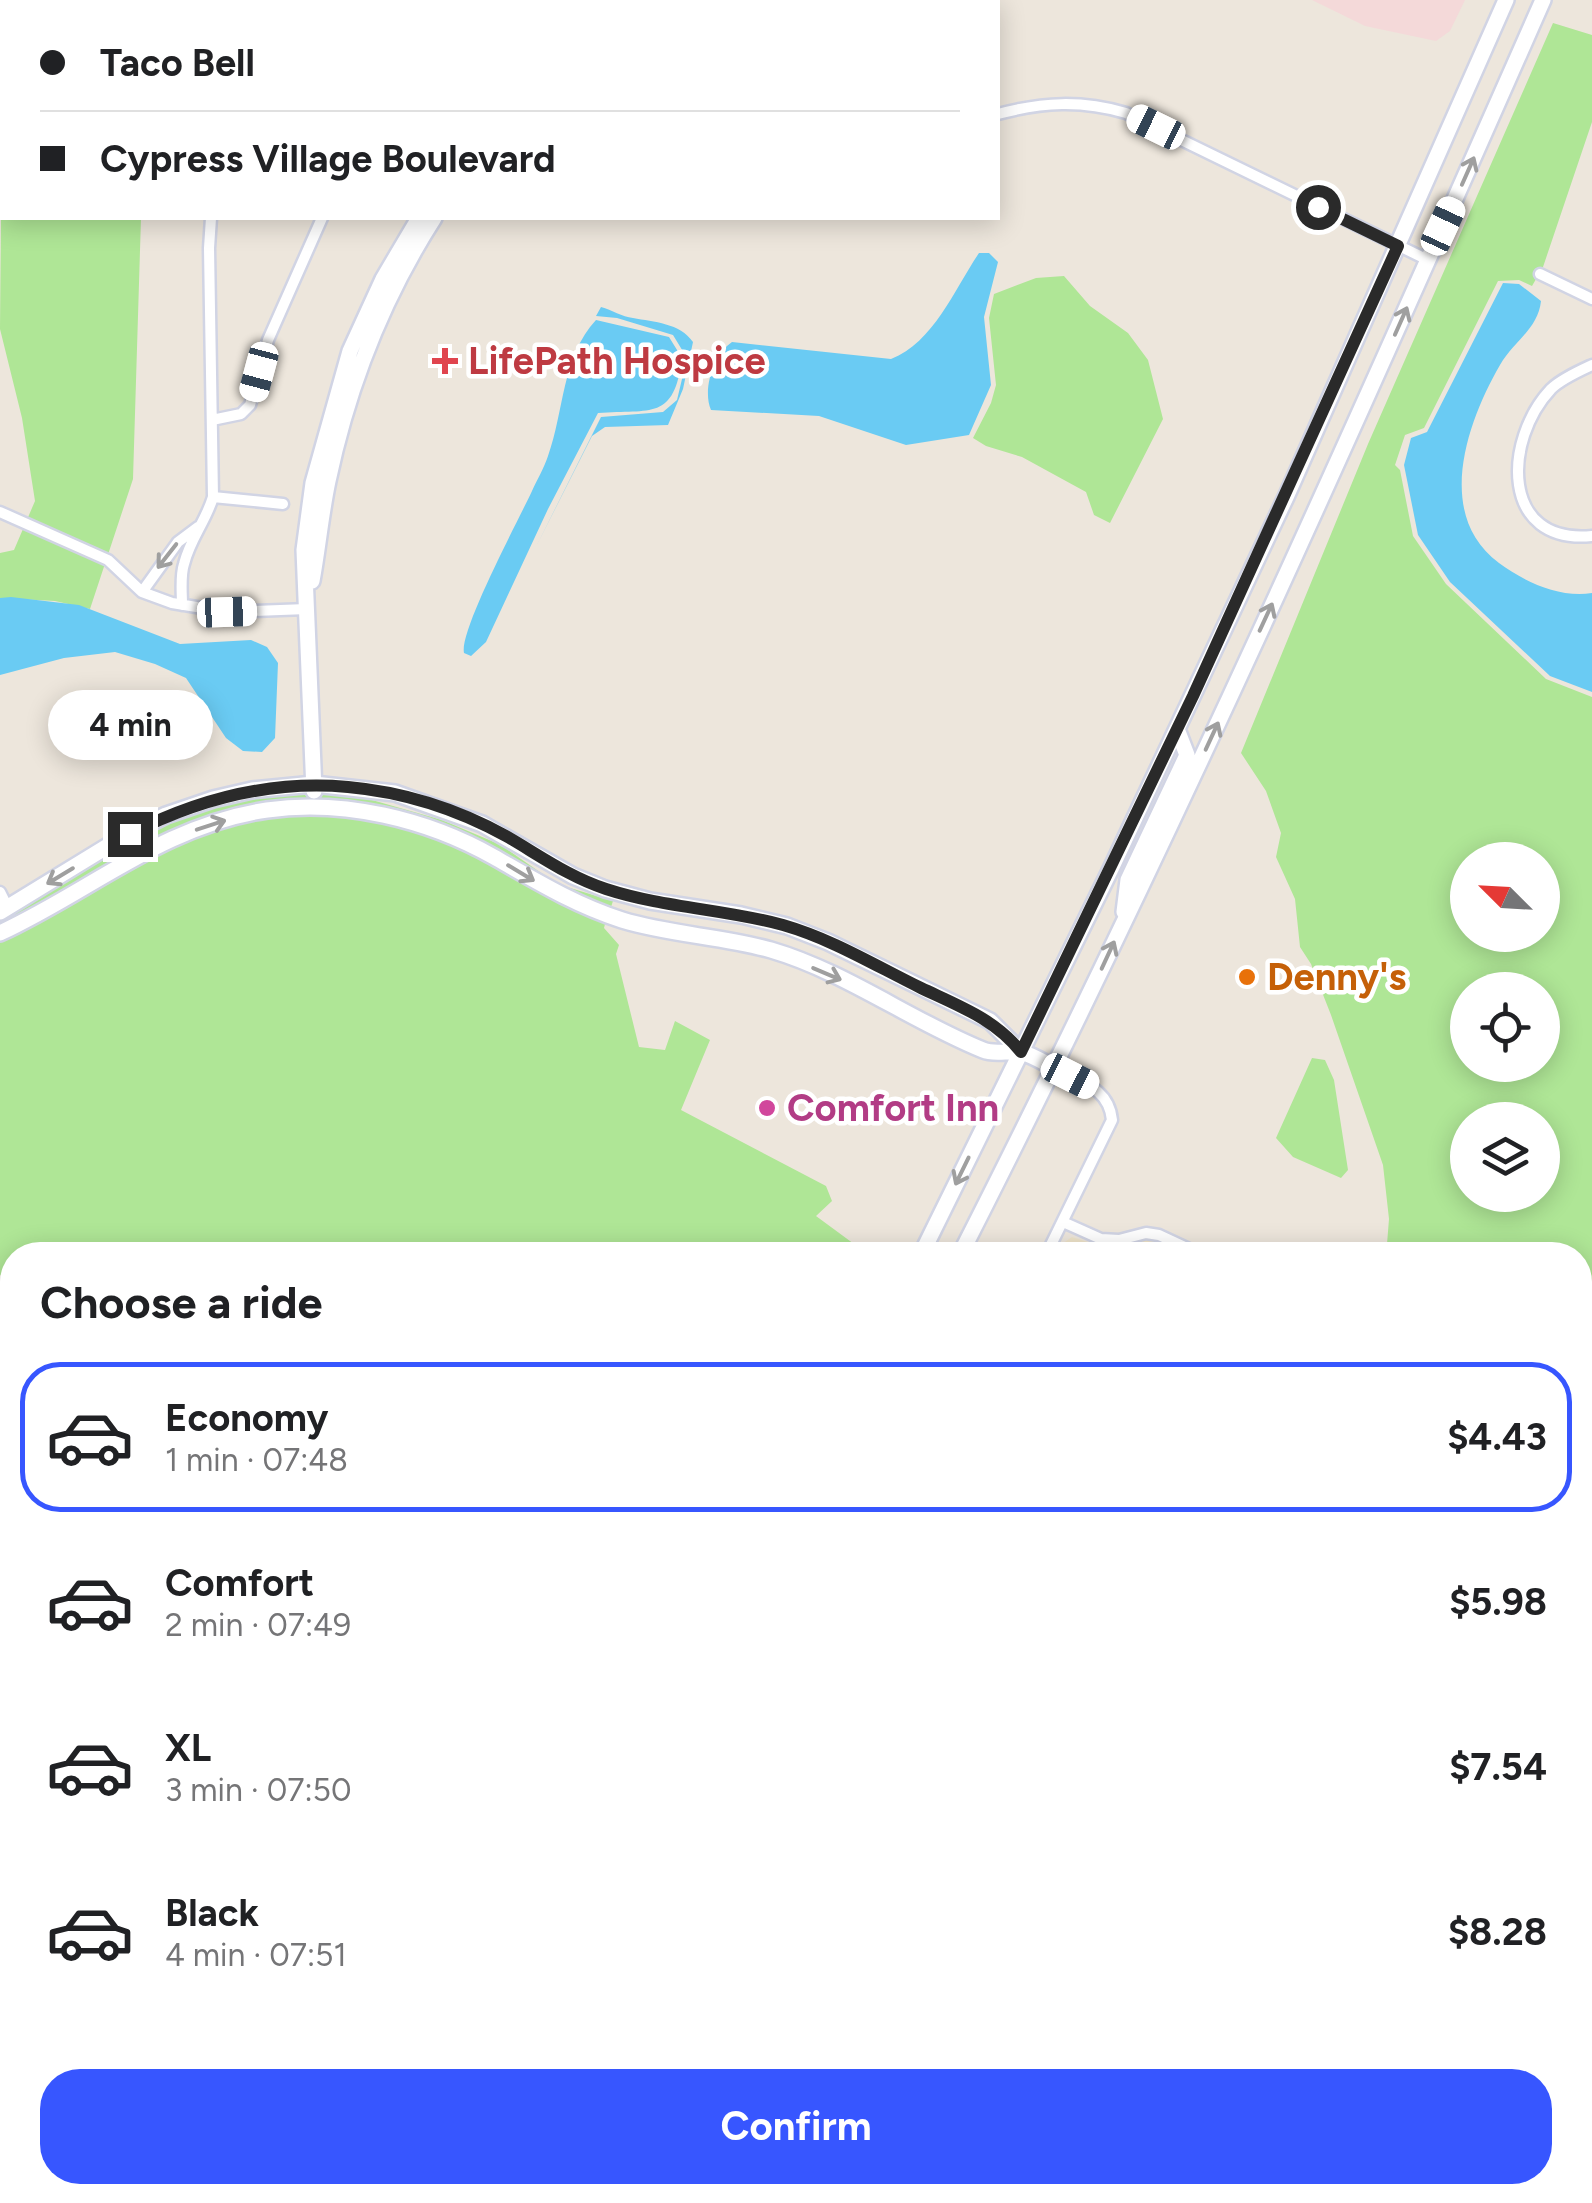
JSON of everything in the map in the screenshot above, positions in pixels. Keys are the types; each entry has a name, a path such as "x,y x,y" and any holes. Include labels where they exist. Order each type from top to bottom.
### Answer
{"street":[{"path":"927,1242 1177,730 1506,0"},
{"path":"967,1242 1122,926 1543,0"},
{"path":"1000,114 1057,102 1093,104 1126,112 1428,260"},
{"path":"142,592 178,542 206,522 213,496 211,220"},
{"path":"212,420 240,414 250,405 268,340 321,220"},
{"path":"315,807 304,550 313,483 337,391 362,323 418,220"},
{"path":"308,609 328,484 350,394 394,285 433,220"},
{"path":"1540,274 1592,299"},
{"path":"1592,365 1553,386 1534,412 1516,474 1519,492 1538,524 1569,538 1592,536"},
{"path":"213,496 283,504"},
{"path":"0,512 108,560 142,592 182,605 227,612 308,609"},
{"path":"182,605 183,566 199,527"},
{"path":"1122,926 1128,880 1187,755 1177,730"},
{"path":"0,892 4,910 122,838 166,816 252,790 314,784 395,793 430,803 482,824 573,876 604,889 650,901 741,915 787,926 828,942 990,1021 1021,1052 1102,1092 1112,1120 1053,1242"},
{"path":"0,933 176,836 267,810 315,807 358,811 432,829 491,855 579,904 625,921 775,951 852,984 988,1053 1021,1052"},
{"path":"1063,1222 1100,1240 1119,1240 1146,1232 1174,1242"}],"shaded area":[{"path":"1312,0 1465,0 1450,31 1436,41 1365,26"}],"green space":[{"path":"1553,23 1592,35 1592,122 1543,267 1532,286 1519,280 1498,281 1424,428 1405,435 1395,465 1400,470 1413,536 1446,584 1546,679 1592,697 1592,1242 1387,1242 1389,1219 1383,1165 1331,1015 1300,947 1295,899 1276,857 1281,833 1266,791 1241,753 1368,444"},
{"path":"1,220 141,220 133,479 90,609 55,601 0,598 0,553 14,550 35,501 22,418 0,329"},
{"path":"1064,276 1090,306 1128,333 1148,360 1163,419 1110,523 1094,515 1086,492 1022,457 973,438 996,385 989,318 994,294 1036,278"},
{"path":"309,790 309,802 173,831 0,927 0,918 154,828 222,803"},
{"path":"320,790 344,792 442,820 501,845 557,884 613,901 610,910 581,899 493,850 320,802"},
{"path":"315,812 415,829 489,859 606,920 604,928 619,945 616,954 639,1047 665,1050 675,1021 710,1040 681,1110 826,1186 832,1201 816,1216 851,1242 0,1242 0,939 178,841 268,816"},
{"path":"1312,1058 1325,1060 1334,1080 1348,1170 1341,1178 1293,1157 1276,1138"}],"water":[{"path":"979,253 989,253 998,262 984,317 991,385 969,435 906,445 819,416 711,410 711,373 732,342 891,359 931,328"},
{"path":"1503,283 1519,284 1541,301 1530,327 1500,365 1477,413 1463,467 1462,494 1467,520 1479,543 1499,563 1520,576 1555,591 1592,593 1592,692 1550,676 1450,582 1418,535 1404,465 1411,438 1427,432"},
{"path":"601,307 666,324 688,336 693,342 683,389 668,425 605,427 592,436 537,545 601,417 663,412 677,400 687,358 673,335 617,318 596,316"},
{"path":"596,320 669,337 682,358 673,393 657,408 598,413 486,642 471,656 464,653 471,622 545,465 570,367"},
{"path":"0,598 79,605 180,644 251,640 267,647 278,663 275,738 262,752 243,751 226,738 186,678 115,652 64,658 0,675"}],"place":[{"name":"LifePath Hospice","path":"445,361"},
{"name":"Denny's","path":"1247,977"},
{"name":"Comfort Inn","path":"767,1108"}],"route":[{"path":"130,834 166,816 252,790 314,784 395,793 482,824 544,861 604,889 650,901 741,915 787,926 828,942 990,1021 1021,1052 1193,696 1398,246 1318,207"}]}
